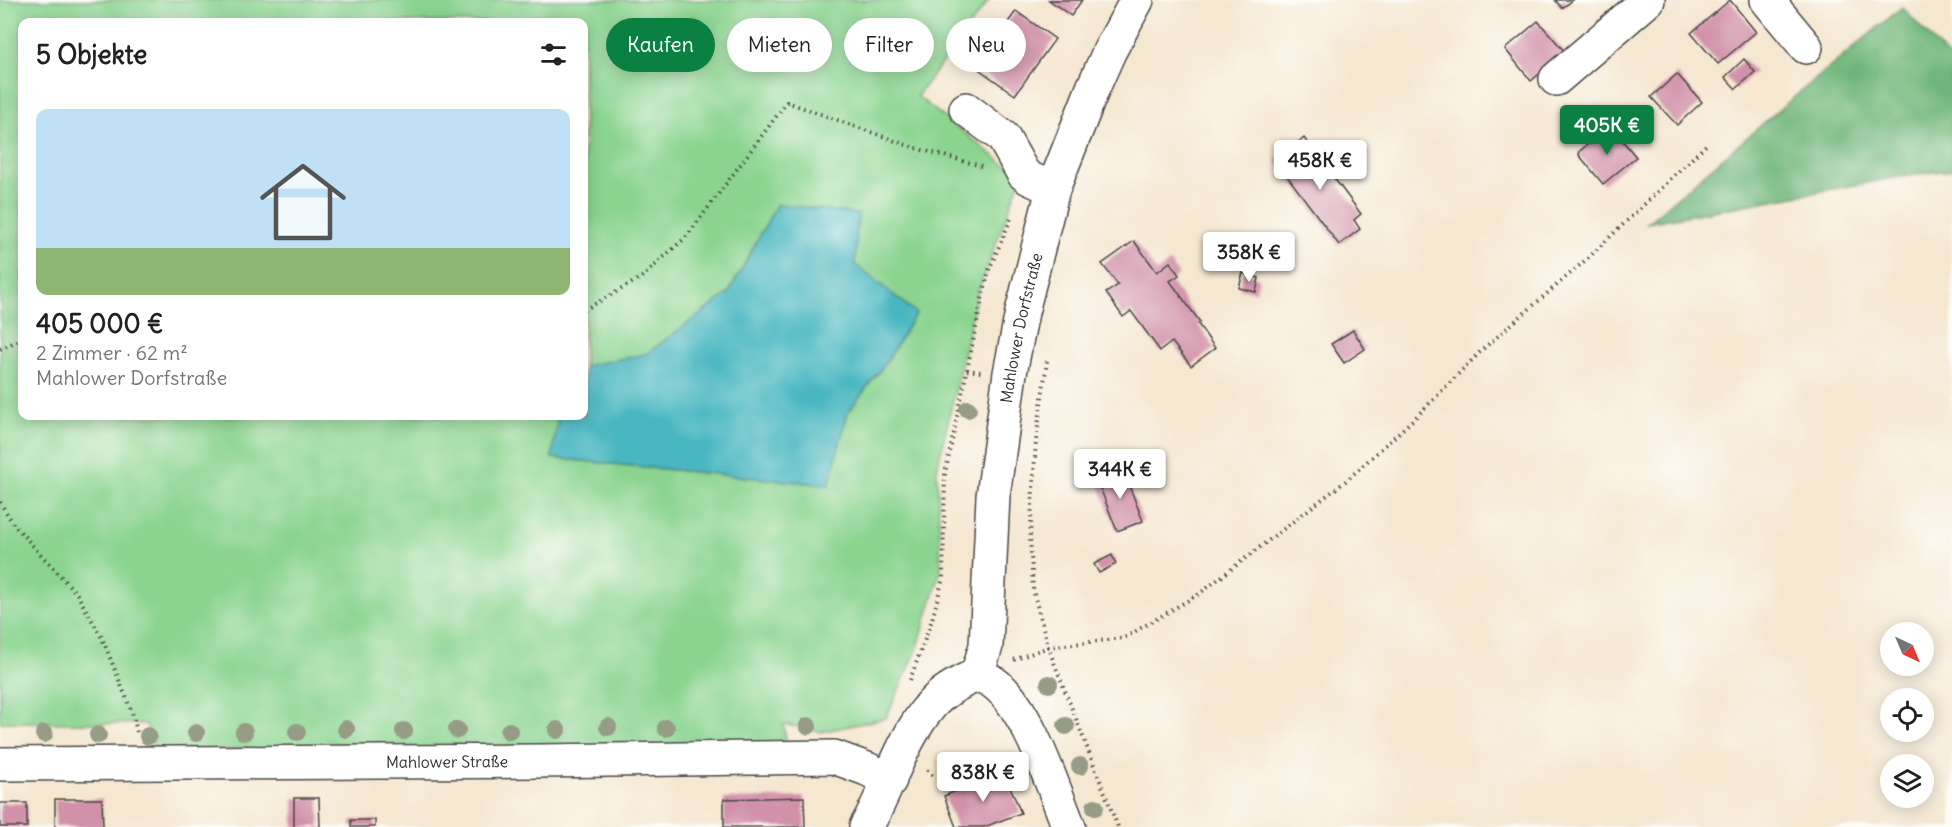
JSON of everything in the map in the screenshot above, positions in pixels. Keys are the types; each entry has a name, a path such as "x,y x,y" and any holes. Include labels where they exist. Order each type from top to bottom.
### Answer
{"street":[{"name":"Mahlower Dorfstraße","path":"977,675 986,646 993,496 1010,373 1022,312 1053,189 1109,52 1137,0"},
{"path":"1556,79 1648,0"},
{"path":"1767,0 1806,47"},
{"path":"966,109 1003,137 1023,173 1053,189"},
{"path":"866,827 918,723 932,703 957,683 977,675 994,683 1013,702 1024,720 1069,827"},
{"name":"Mahlower Straße","path":"0,764 834,757 890,780"}],"path":[{"path":"588,308 641,278 687,236 787,102 915,148 990,168"},
{"path":"1048,647 1124,638 1199,594 1347,480 1419,414 1483,350 1587,259 1706,145"},
{"path":"908,685 932,620 943,578 945,474 982,299 989,270 1015,208"},
{"path":"0,349 18,341"},
{"path":"0,502 14,525 77,594 102,638 132,712 146,762"},
{"path":"1032,504 1030,537 1033,590 1048,647 1118,827"}],"green space":[{"path":"0,0 989,0 976,18 946,18 946,57 917,96 1021,177 977,294 937,470 941,570 917,650 886,718 821,732 783,724 786,739 780,750 155,750 146,724 0,722"},
{"path":"1902,7 1952,61 1952,170 1910,175 1647,223 1788,102"}],"water":[{"path":"777,204 858,214 855,264 916,313 887,361 848,412 829,485 552,458 557,420 588,420 588,365 646,354 728,294"}],"building":[{"path":"1049,0 1082,0 1071,16"},
{"path":"1555,0 1573,0 1562,8"},
{"path":"1730,0 1756,32 1718,64 1691,33"},
{"path":"1016,11 1026,18 1011,18"},
{"path":"1026,18 1055,39 1015,95 983,72 1026,72"},
{"path":"1538,21 1565,52 1531,81 1505,49"},
{"path":"1744,59 1755,72 1736,89 1725,77"},
{"path":"1677,74 1702,102 1677,125 1651,97"},
{"path":"1612,128 1636,157 1603,184 1579,155 1588,144 1592,144"},
{"path":"1304,138 1361,214 1354,220 1360,229 1339,245 1275,160"},
{"path":"1134,241 1157,272 1170,262 1179,275 1170,281 1200,322 1198,324 1215,348 1191,366 1172,342 1160,351 1131,311 1123,317 1106,293 1118,285 1102,264"},
{"path":"1243,273 1259,278 1256,292 1239,288"},
{"path":"1353,330 1365,349 1344,363 1331,344"},
{"path":"1123,470 1143,521 1117,531 1097,480"},
{"path":"1112,555 1116,564 1099,573 1094,564"},
{"path":"1004,772 1021,813 984,827 956,827 944,796"},
{"path":"804,797 805,827 724,827 724,799"},
{"path":"294,798 319,798 320,827 294,827"},
{"path":"55,799 102,799 103,827 55,827"},
{"path":"0,803 27,803 27,827 0,827"},
{"path":"351,820 375,820 375,827 351,827"}]}
